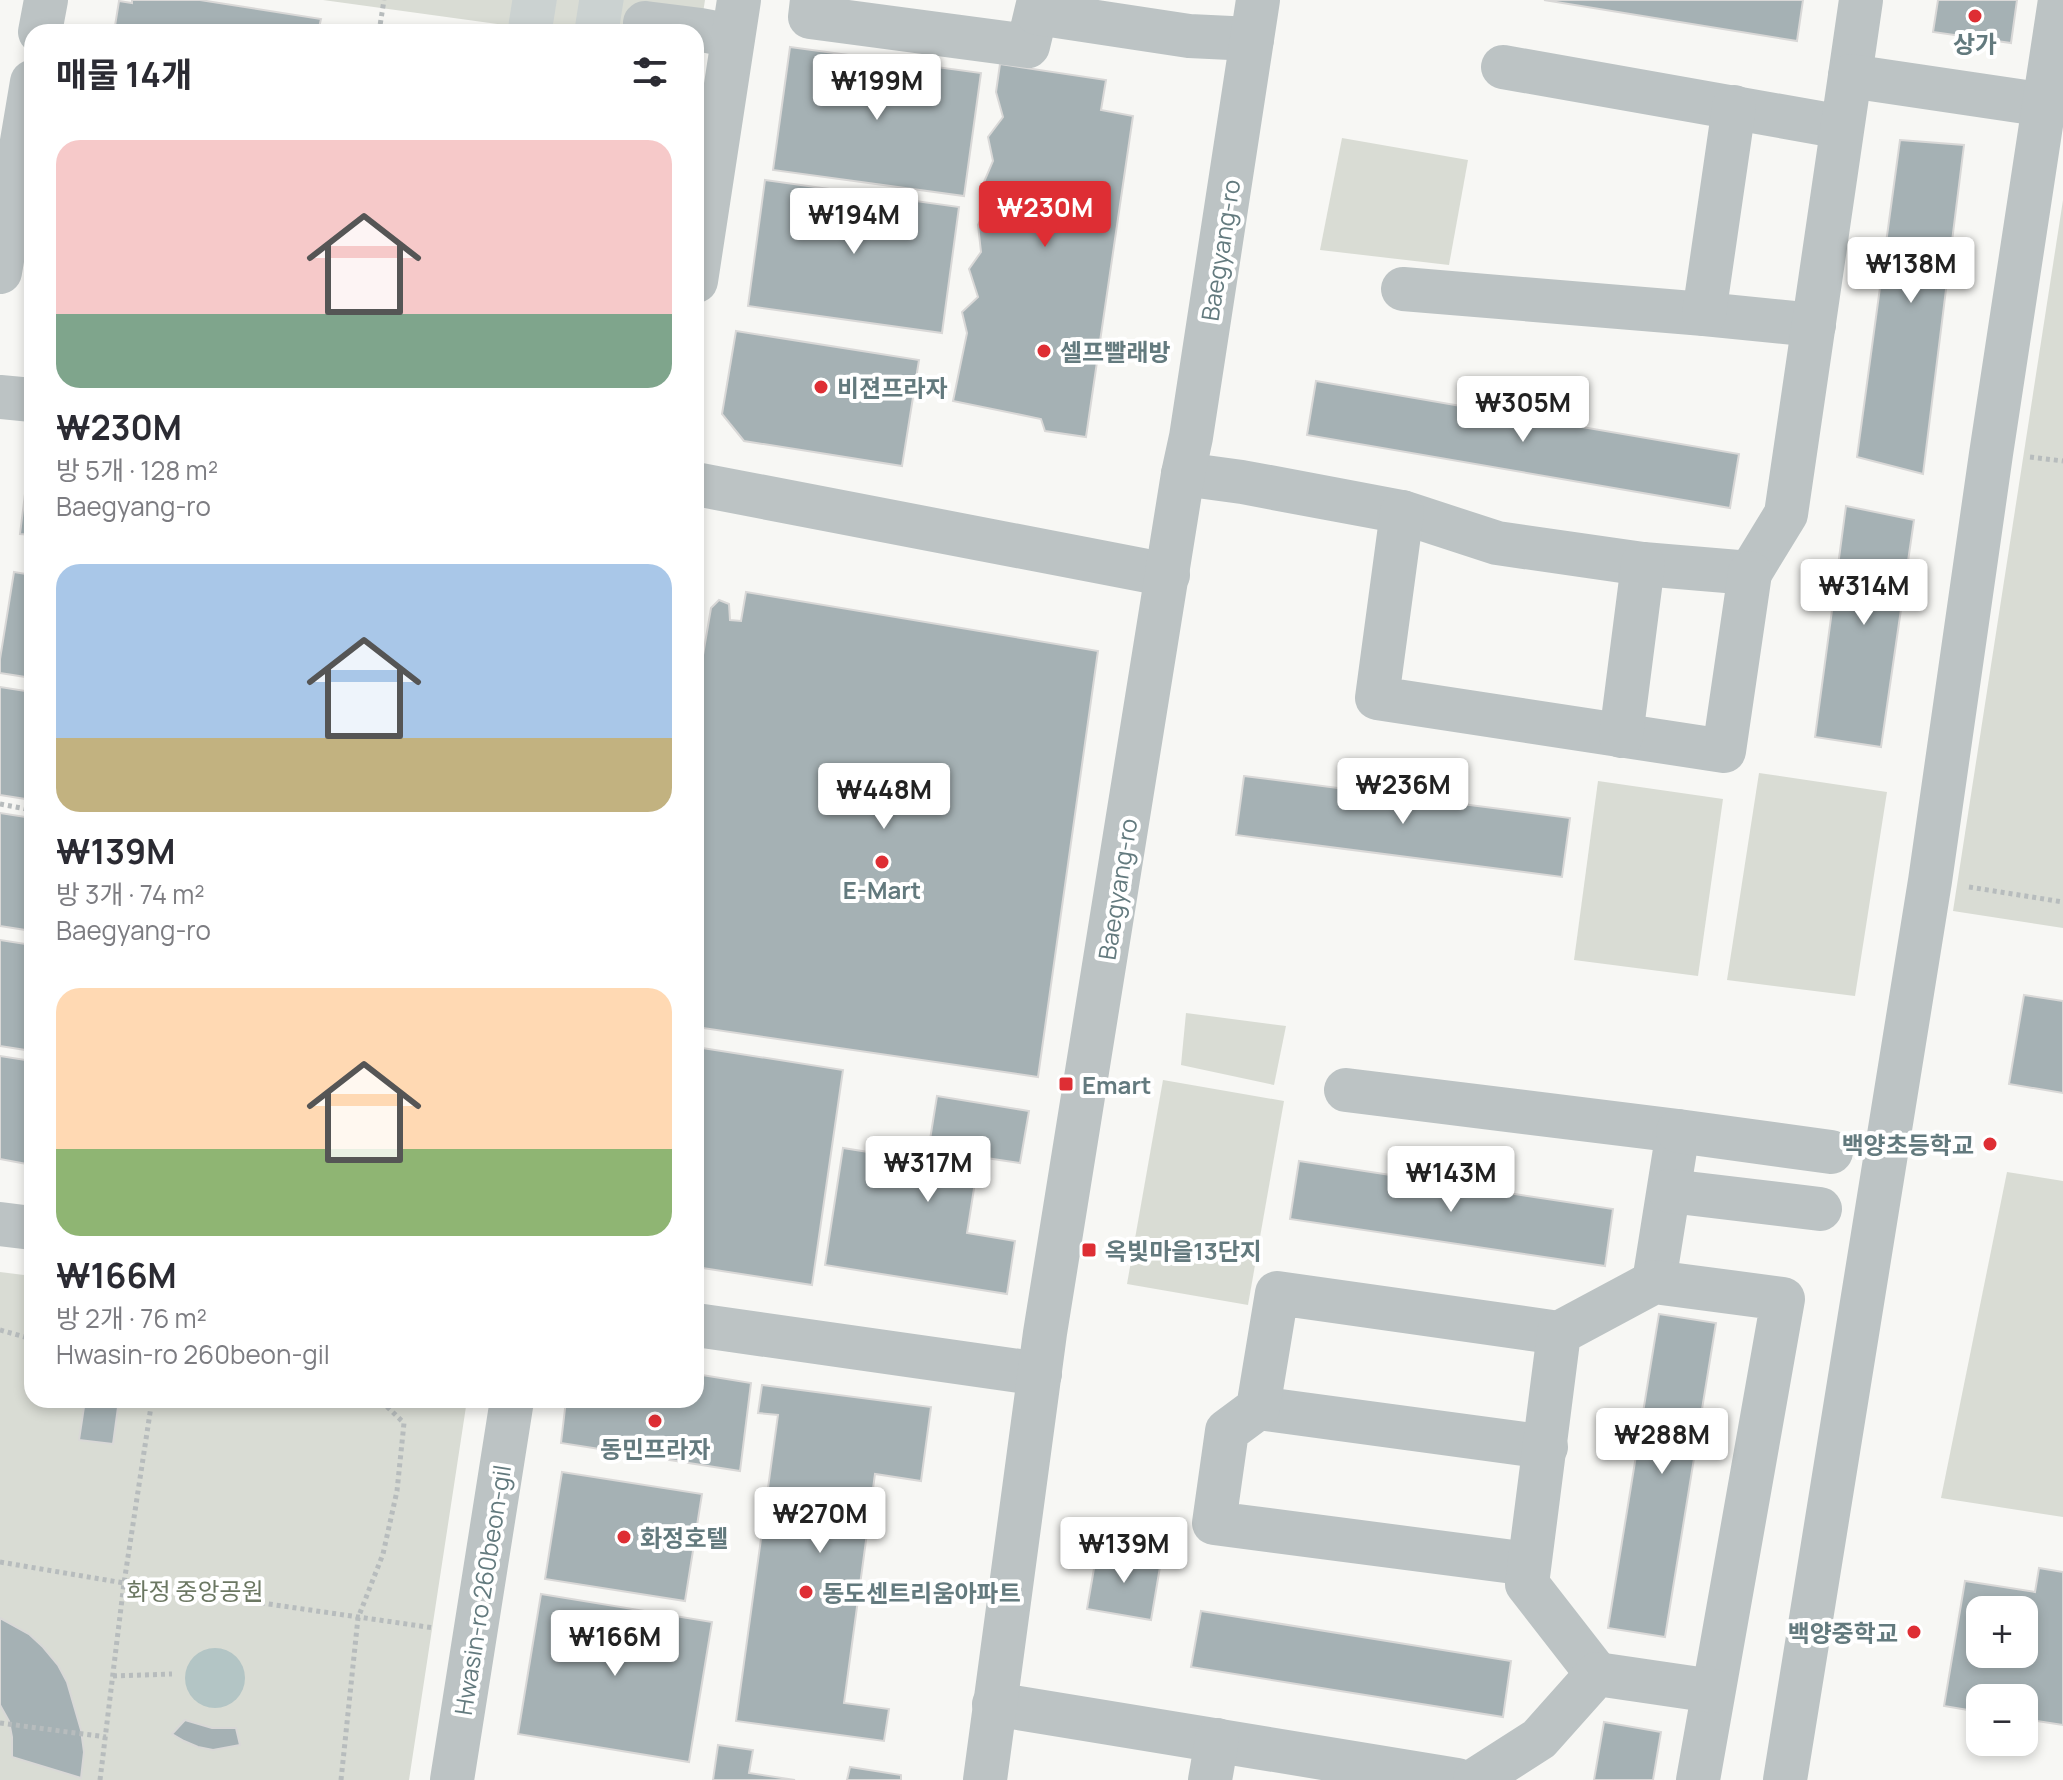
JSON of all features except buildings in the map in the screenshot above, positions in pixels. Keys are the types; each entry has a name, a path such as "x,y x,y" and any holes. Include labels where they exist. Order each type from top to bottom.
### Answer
{"street":[{"path":"42,24 46,0"},
{"path":"812,0 810,17 1028,46 1038,6 1189,36 1255,19"},
{"path":"1402,512 1377,698 1724,751 1750,573 1786,514 1861,0"},
{"path":"1785,1780 1930,881 2060,0"},
{"path":"704,29 736,18 704,228"},
{"name":"Baegyang-ro","path":"985,1780 1040,1374 1255,19"},
{"path":"645,23 653,24"},
{"path":"1503,67 1842,127"},
{"path":"1850,76 2045,105"},
{"path":"1704,314 1734,107"},
{"path":"0,272 24,130"},
{"path":"1403,289 1814,325"},
{"path":"0,397 24,399"},
{"path":"1183,474 1402,512 1497,543 1643,564 1750,573"},
{"path":"704,486 1168,575"},
{"path":"1621,736 1643,564"},
{"path":"1346,1090 1831,1152"},
{"path":"1654,1282 1678,1131"},
{"path":"1670,1191 1820,1209"},
{"path":"0,1224 24,1227"},
{"path":"1529,1564 1214,1523 1227,1431 1258,1408 1277,1293 1559,1333 1654,1282 1783,1299 1698,1780"},
{"path":"704,1326 1040,1374"},
{"path":"1559,1333 1527,1584 1597,1674 1713,1691"},
{"name":"Hwasin-ro 260beon-gil","path":"452,1780 511,1408"},
{"path":"1258,1408 1546,1447"},
{"path":"1475,1780 1539,1739 1597,1674"},
{"path":"994,1704 1214,1760 1457,1780"}],"path":[{"path":"380,24 384,0"},
{"path":"2023,456 2063,461"},
{"path":"0,804 24,808"},
{"path":"1957,885 2063,902"},
{"path":"0,1330 24,1337"},
{"path":"100,1780 124,1583 151,1408"},
{"path":"341,1780 358,1618 383,1554 397,1491 404,1423 388,1408"},
{"path":"0,1562 445,1630"},
{"path":"113,1676 172,1674"},
{"path":"0,1723 106,1737"}],"green space":[{"path":"323,0 705,0 701,24 498,24"},
{"path":"1342,138 1468,160 1449,265 1320,250"},
{"path":"2063,200 2063,928 1953,911"},
{"path":"1759,773 1887,792 1855,996 1727,980"},
{"path":"1598,781 1723,799 1698,976 1574,960"},
{"path":"1186,1013 1286,1026 1274,1085 1181,1065"},
{"path":"1163,1080 1284,1101 1248,1305 1127,1284"},
{"path":"2007,1172 2063,1181 2063,1517 1941,1498"},
{"name":"화정 중앙공원","path":"0,1272 24,1275 24,1408 466,1408 409,1780 0,1780"}],"shaded area":[{"path":"215,1648 237,1656 245,1678 237,1700 215,1708 193,1700 185,1678 193,1656"}],"tunnel":[{"path":"512,2 645,23"}],"place":[{"name":"상가","path":"1975,16"},
{"name":"셀프빨래방","path":"1044,351"},
{"name":"비젼프라자","path":"821,387"},
{"name":"E-Mart","path":"882,862"},
{"name":"Emart","path":"1066,1084"},
{"name":"백양초등학교","path":"1990,1144"},
{"name":"옥빛마을13단지","path":"1089,1250"},
{"name":"동민프라자","path":"655,1421"},
{"name":"화정호텔","path":"624,1537"},
{"name":"동도센트리움아파트","path":"806,1592"},
{"name":"백양중학교","path":"1914,1632"}]}
